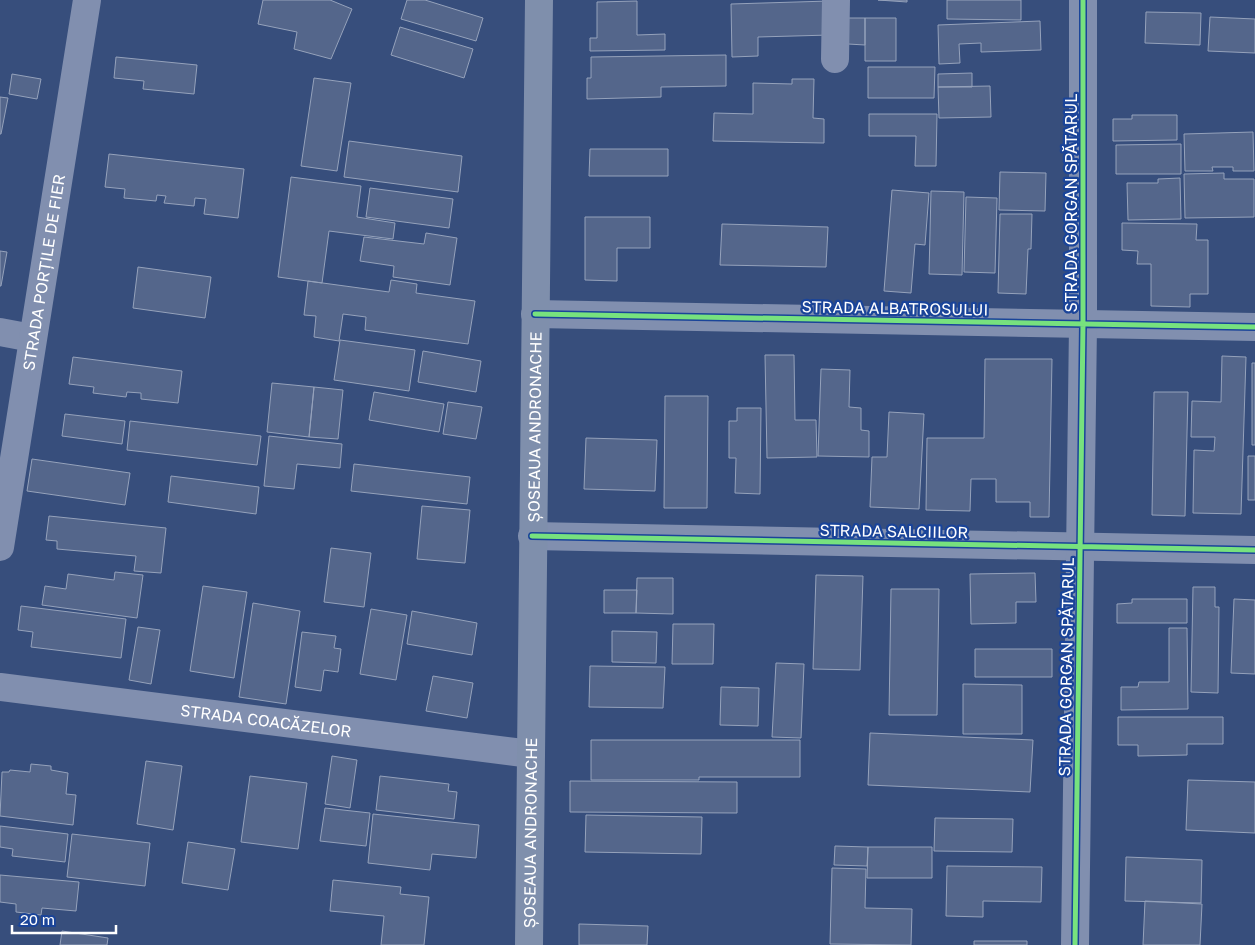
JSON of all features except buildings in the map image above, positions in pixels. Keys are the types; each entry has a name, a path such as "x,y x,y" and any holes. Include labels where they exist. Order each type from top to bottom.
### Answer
{"main road":[{"name":"ȘOSEAUA ANDRONACHE","path":"529,945 534,314 539,0"}],"street":[{"name":"STRADA PORȚILE DE FIER","path":"0,547 86,0"},
{"path":"835,59 836,0"},
{"name":"STRADA GORGAN SPĂTARUL","path":"1074,945 1083,324 1083,0"},
{"name":"STRADA ALBATROSULUI","path":"534,314 1255,327"},
{"path":"0,332 32,338"},
{"name":"STRADA SALCIILOR","path":"532,536 1255,550"},
{"name":"STRADA COACĂZELOR","path":"0,687 530,754"}],"cycle path":[{"path":"1075,945 1083,324 1083,0"},
{"path":"535,314 1255,327"},
{"path":"532,536 1255,550"}]}
